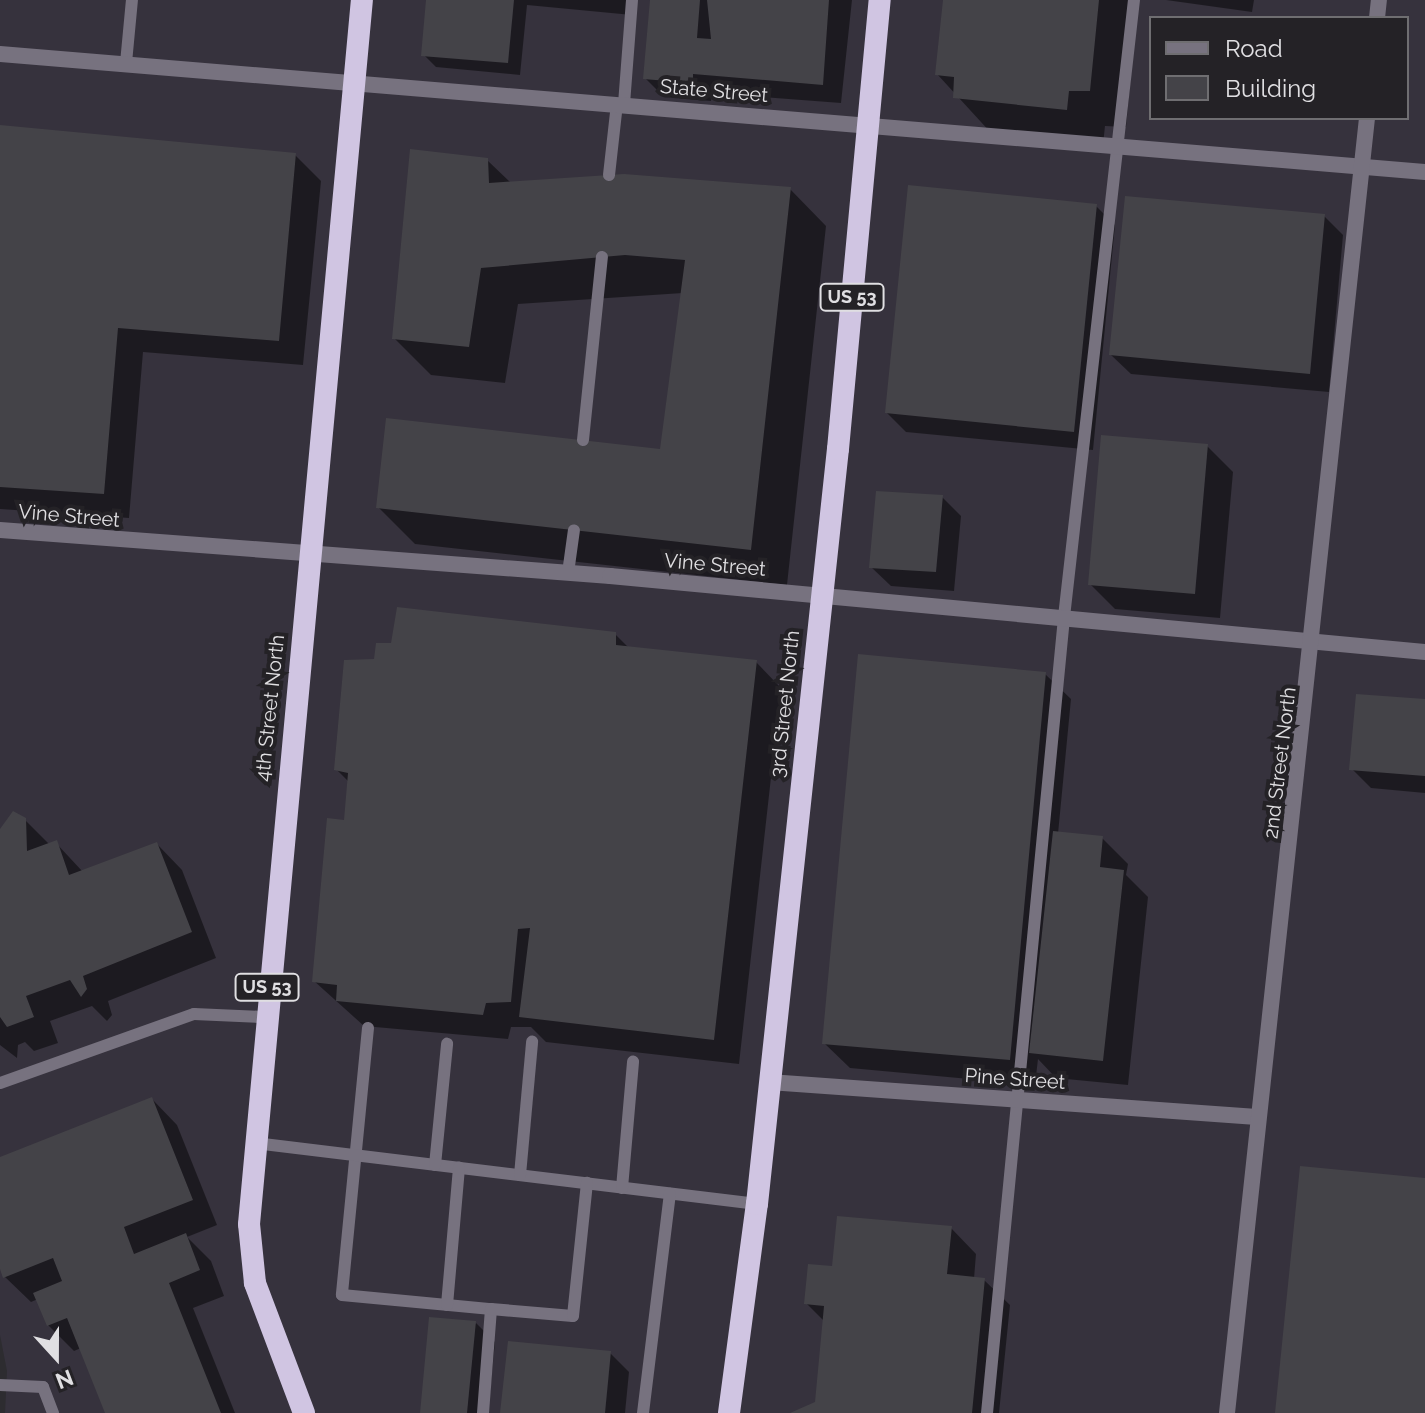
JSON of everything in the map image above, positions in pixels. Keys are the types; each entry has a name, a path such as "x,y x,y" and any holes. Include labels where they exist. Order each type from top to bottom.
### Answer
{"highway":[{"name":"4th Street North","path":"304,1413 255,1283 249,1224 264,1017 362,0"},
{"name":"3rd Street North","path":"729,1413 757,1204 880,0"}],"street":[{"name":"State Street","path":"0,54 868,123 1425,172"},
{"name":"2nd Street North","path":"1227,1413 1257,1117 1314,642 1367,120"},
{"name":"Vine Street","path":"0,530 821,594 1425,652"},
{"name":"Pine Street","path":"769,1082 1257,1117"}],"lane":[{"path":"126,63 132,0"},
{"path":"609,175 621,104 632,0"},
{"path":"987,1413 1064,617 1134,0"},
{"path":"583,440 602,257"},
{"path":"568,573 574,530"},
{"path":"0,1083 194,1014 264,1017"},
{"path":"368,1028 342,1295 573,1316 587,1183"},
{"path":"520,1175 532,1042"},
{"path":"435,1165 447,1044"},
{"path":"622,1188 633,1061"},
{"path":"255,1143 757,1204"},
{"path":"447,1305 459,1168"},
{"path":"643,1413 670,1194"},
{"path":"483,1413 491,1309"},
{"path":"0,1385 43,1387 53,1413"}],"shaded area":[{"path":"0,0 1425,0 1425,1413 5,1413 7,1371 0,1335"}],"building":[{"path":"426,0 514,0 508,63 421,56"},
{"path":"650,0 700,0 697,38 711,39 707,0 829,0 823,85 693,74 693,83 643,79"},
{"path":"943,0 1099,0 1090,91 1069,91 1067,110 953,98 954,77 935,75"},
{"path":"0,125 296,153 279,341 118,328 104,494 0,487"},
{"path":"410,149 488,158 489,183 624,174 791,187 751,550 376,508 386,418 660,449 685,260 625,255 481,268 469,347 392,339"},
{"path":"908,185 1097,204 1074,432 885,413"},
{"path":"1125,196 1325,214 1310,374 1109,355"},
{"path":"1101,435 1208,444 1195,594 1088,585"},
{"path":"876,491 943,495 936,572 869,568"},
{"path":"397,607 616,632 616,645 757,660 714,1040 519,1017 530,928 518,929 511,1002 486,1003 483,1015 336,1001 337,985 312,982 327,818 344,820 348,773 334,770 344,660 374,659 376,643 391,643"},
{"path":"858,654 1046,672 1010,1060 822,1044"},
{"path":"1356,694 1425,699 1425,776 1349,770"},
{"path":"13,811 26,818 27,851 57,840 69,875 157,842 192,932 83,976 87,989 81,997 70,980 26,996 34,1017 7,1027 0,1017 0,829"},
{"path":"1053,831 1103,836 1100,867 1124,870 1103,1061 1029,1053"},
{"path":"152,1097 193,1200 124,1227 134,1254 186,1233 200,1270 169,1283 221,1413 105,1413 67,1318 47,1326 33,1293 62,1281 53,1258 3,1278 0,1269 0,1157"},
{"path":"1300,1166 1425,1178 1425,1413 1275,1413"},
{"path":"837,1216 952,1226 947,1274 985,1278 972,1413 790,1413 815,1402 824,1306 804,1304 808,1264 832,1266"},
{"path":"429,1317 476,1321 467,1413 420,1413"},
{"path":"508,1341 611,1351 605,1413 500,1413"}]}
